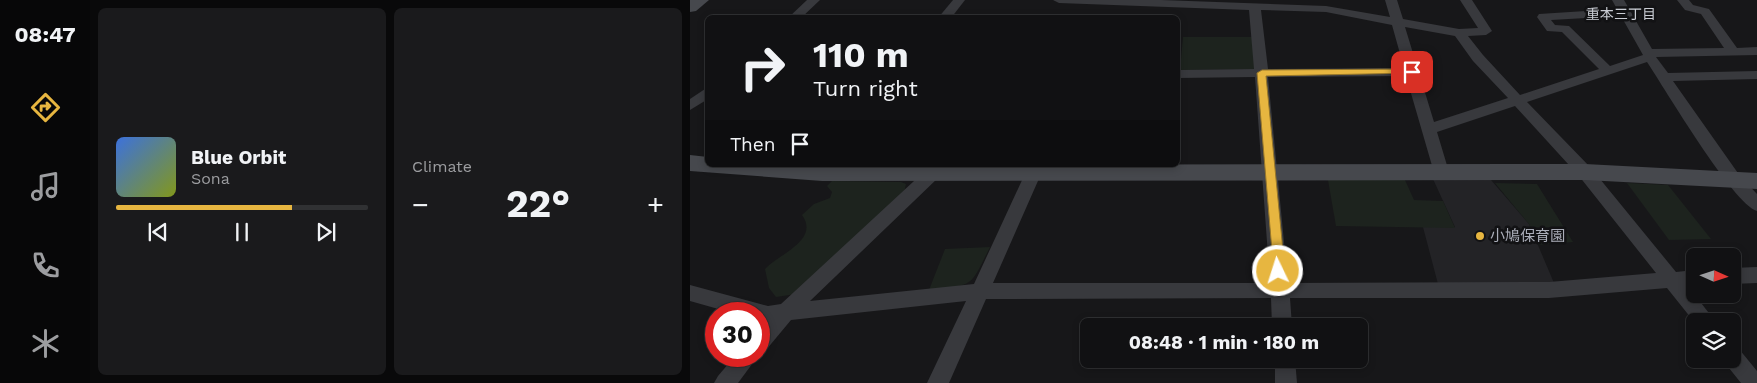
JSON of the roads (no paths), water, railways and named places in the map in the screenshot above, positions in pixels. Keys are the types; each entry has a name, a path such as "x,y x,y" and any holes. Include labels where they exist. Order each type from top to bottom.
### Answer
{"street":[{"path":"690,7 700,0"},
{"path":"797,15 814,0"},
{"path":"946,15 959,0"},
{"path":"1058,0 1097,4 1191,3 1326,9 1459,33 1486,30 1466,0"},
{"path":"1391,0 1441,172"},
{"path":"1618,0 1649,55 1664,77 1746,181 1757,205"},
{"path":"1683,0 1689,8 1705,11 1732,50"},
{"path":"1255,7 1271,172 1282,318"},
{"path":"1607,70 1565,29 1551,28 1543,17 1624,12"},
{"path":"1459,33 1478,58 1585,172 1699,313"},
{"path":"1429,129 1518,101 1649,55 1732,50 1757,51"},
{"path":"1180,74 1412,72"},
{"path":"1664,77 1756,77"},
{"path":"690,106 705,94"},
{"path":"690,163 705,164"},
{"path":"741,167 822,173 933,173 1036,169 1271,172 1585,172 1746,181"},
{"path":"938,383 1036,169"},
{"path":"770,331 785,313 933,173"},
{"path":"1741,276 1757,275"},
{"path":"690,293 768,314 980,291 1549,290 1686,278"},
{"path":"725,383 739,367"},
{"path":"1741,367 1754,383"},
{"path":"1285,368 1286,383"}],"place":[{"name":"小鳩保育園","path":"1480,236"}],"district":[{"name":"重本三丁目","path":"1621,14"}]}
